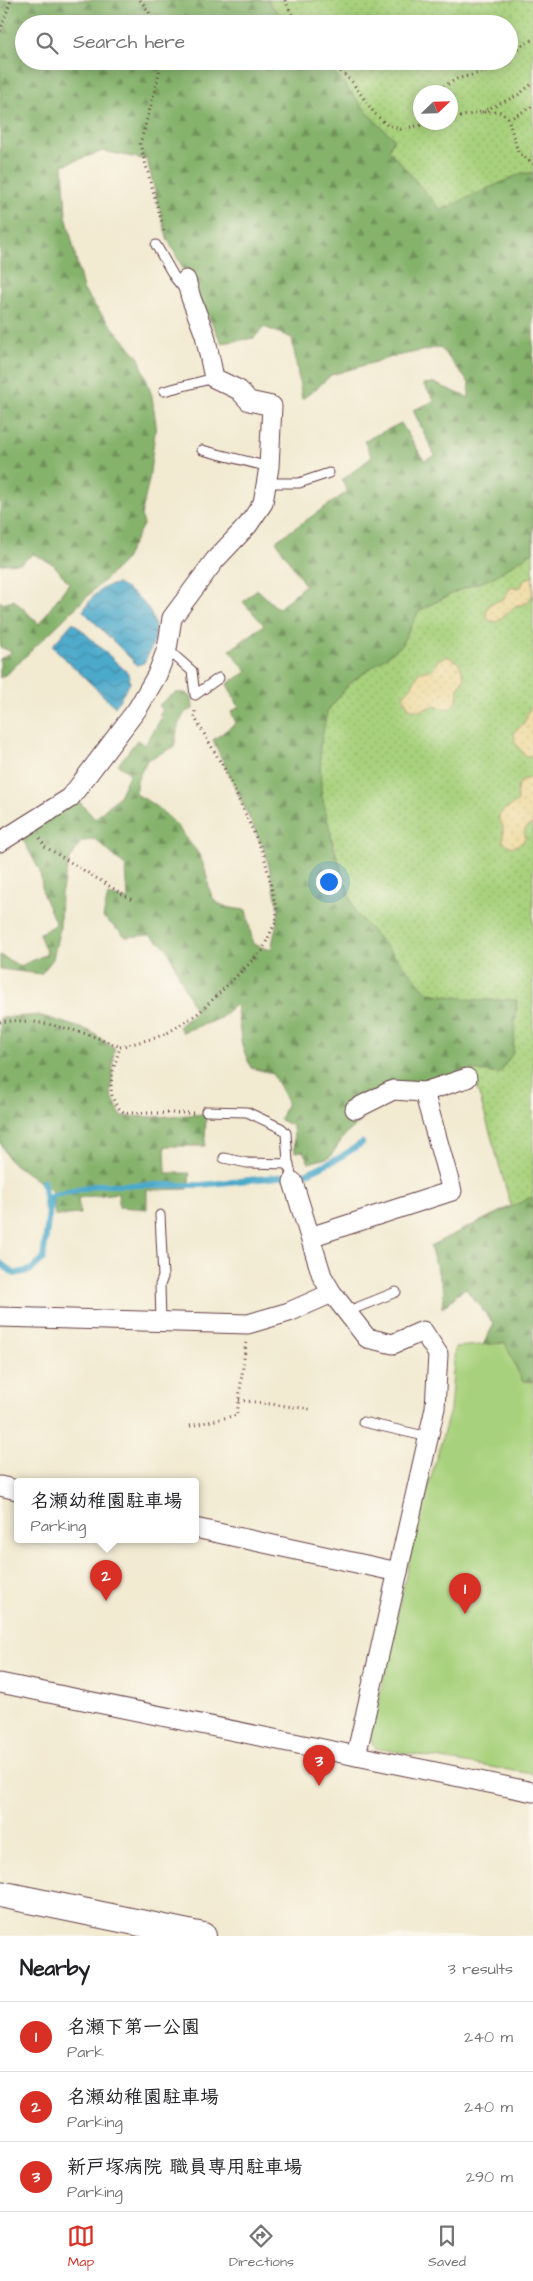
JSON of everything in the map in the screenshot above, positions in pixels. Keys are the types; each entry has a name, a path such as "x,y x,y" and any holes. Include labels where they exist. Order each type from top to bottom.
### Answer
{"street":[{"path":"0,842 70,798 88,775 138,708 157,675 167,649 172,618 215,560 248,525 263,503 272,406 249,400 238,390 214,378 205,335 188,289"},
{"path":"355,1109 393,1090 424,1092 467,1078"},
{"path":"310,1237 452,1191 424,1092"},
{"path":"291,1173 322,1276 332,1294 367,1338 392,1344 423,1330 438,1354 436,1408 356,1756"},
{"path":"0,1317 248,1324 289,1312 332,1294"},
{"path":"0,1486 14,1489"},
{"path":"199,1529 398,1572"},
{"path":"0,1683 533,1792"},
{"path":"0,1894 203,1936"}],"lane":[{"path":"156,245 174,278 188,289"},
{"path":"164,391 214,378"},
{"path":"202,450 267,475 299,483 329,473"},
{"path":"167,649 192,671 195,695 218,678"},
{"path":"206,1111 247,1112 281,1128 286,1133 291,1173 224,1158"},
{"path":"160,1215 163,1277 160,1285 161,1322"},
{"path":"346,1312 396,1292"},
{"path":"364,1422 429,1437"}],"path":[{"path":"0,31 11,0"},
{"path":"140,0 150,15"},
{"path":"285,0 292,15"},
{"path":"518,48 533,39"},
{"path":"159,70 140,144 160,220 168,240"},
{"path":"339,70 352,82 374,113 387,125 401,129 413,127"},
{"path":"446,85 457,79 488,70"},
{"path":"458,117 481,112 518,95 533,83"},
{"path":"513,117 533,106"},
{"path":"481,112 500,112 508,118 518,152 533,164"},
{"path":"0,1022 11,1020 52,1025 106,1040 120,1046 155,1038 200,1012 262,951 275,923 277,912 264,855 224,768 195,718 195,695"},
{"path":"30,822 44,846 132,900"},
{"path":"120,1046 111,1080 112,1100 121,1111 125,1113 206,1111"},
{"path":"190,1426 237,1415 248,1324"},
{"path":"239,1400 310,1409"}],"green space":[{"path":"0,0 269,0 270,4 280,15 15,15 15,70 332,70 375,121 394,138 389,150 441,210 522,173 533,173 533,552 492,578 457,591 419,611 400,647 349,684 327,712 320,747 321,791 333,844 355,912 428,993 476,1000 517,1000 513,1053 499,1074 472,1070 352,1108 360,1122 344,1136 330,1157 309,1163 303,1151 295,1152 293,1126 280,1120 287,1102 272,1073 251,1068 242,1046 236,1004 219,1019 182,1032 179,1026 195,1011 167,948 150,935 126,937 103,917 108,895 128,900 126,867 95,839 81,842 69,861 61,894 60,927 53,959 41,974 0,969 0,955 20,966 47,954 39,934 56,924 43,895 40,871 22,838 75,797 95,819 119,796 130,773 118,765 137,740 145,745 162,717 159,715 163,709 158,706 174,694 183,692 192,697 193,709 185,712 178,726 174,747 147,760 136,783 136,794 153,804 166,815 196,851 205,870 211,894 215,900 221,905 246,910 253,944 271,950 279,911 266,854 213,740 236,723 231,712 239,707 227,684 247,672 230,650 264,625 243,602 257,589 278,609 305,585 276,541 347,492 342,480 372,457 364,441 401,423 424,460 435,456 413,410 435,401 423,384 434,383 469,398 469,383 440,347 392,357 331,375 302,399 292,338 264,327 254,338 222,343 167,238 147,160 103,151 63,165 66,215 83,289 98,310 139,358 152,396 156,424 149,480 141,516 144,523 124,561 8,673 0,678 0,659 12,652 0,647 0,601 2,603 14,600 39,624 69,583 53,564 33,554 21,563 0,564"},
{"path":"229,0 533,0 533,305 423,248 266,70 518,70 518,15 236,15"},
{"path":"533,415 533,1382 483,1345 494,1324 465,1288 442,1308 444,1291 430,1246 511,1206 472,1070 332,932 275,728"},
{"path":"39,1015 90,1031 114,1048 111,1094 121,1116 155,1117 206,1114 205,1146 165,1146 166,1173 190,1173 188,1189 147,1190 147,1209 119,1207 118,1193 78,1198 80,1214 55,1216 53,1192 9,1160 0,1142 0,1018"},
{"path":"532,1197 533,1382 522,1382 483,1345 494,1324 465,1288 442,1308 444,1291 430,1246"},
{"path":"505,1343 522,1381 533,1382 533,1774 375,1748 370,1738 415,1534 450,1410 455,1347"}],"sand":[{"path":"533,577 533,593 529,601 522,605 516,605 497,622 488,620 486,611 490,604 504,599 510,588 521,587 524,580"},
{"path":"447,656 459,663 463,673 464,678 458,688 457,702 449,709 434,706 419,711 409,708 403,696 412,686 419,672 431,670 438,660"},
{"path":"533,705 533,755 525,756 517,744 514,735 515,731 525,721"},
{"path":"533,777 533,824 525,829 525,838 522,843 512,847 503,842 503,826 499,817 503,811 518,801 517,788 522,780"}],"water":[{"path":"117,584 144,603 152,617 155,637 144,663 137,665 83,611 93,597 101,590"},
{"path":"73,622 129,674 130,683 115,707 52,646"}],"waterway":[{"path":"0,1263 15,1274 31,1270 43,1259 51,1196 98,1185 201,1185 305,1174 339,1158 362,1143"},
{"path":"43,1181 47,1210"}],"place":[{"name":"名瀬幼稚園駐車場","path":"106,1601"},
{"name":"名瀬下第一公園","path":"465,1614"},
{"name":"新戸塚病院 職員専用駐車場","path":"319,1786"}]}
